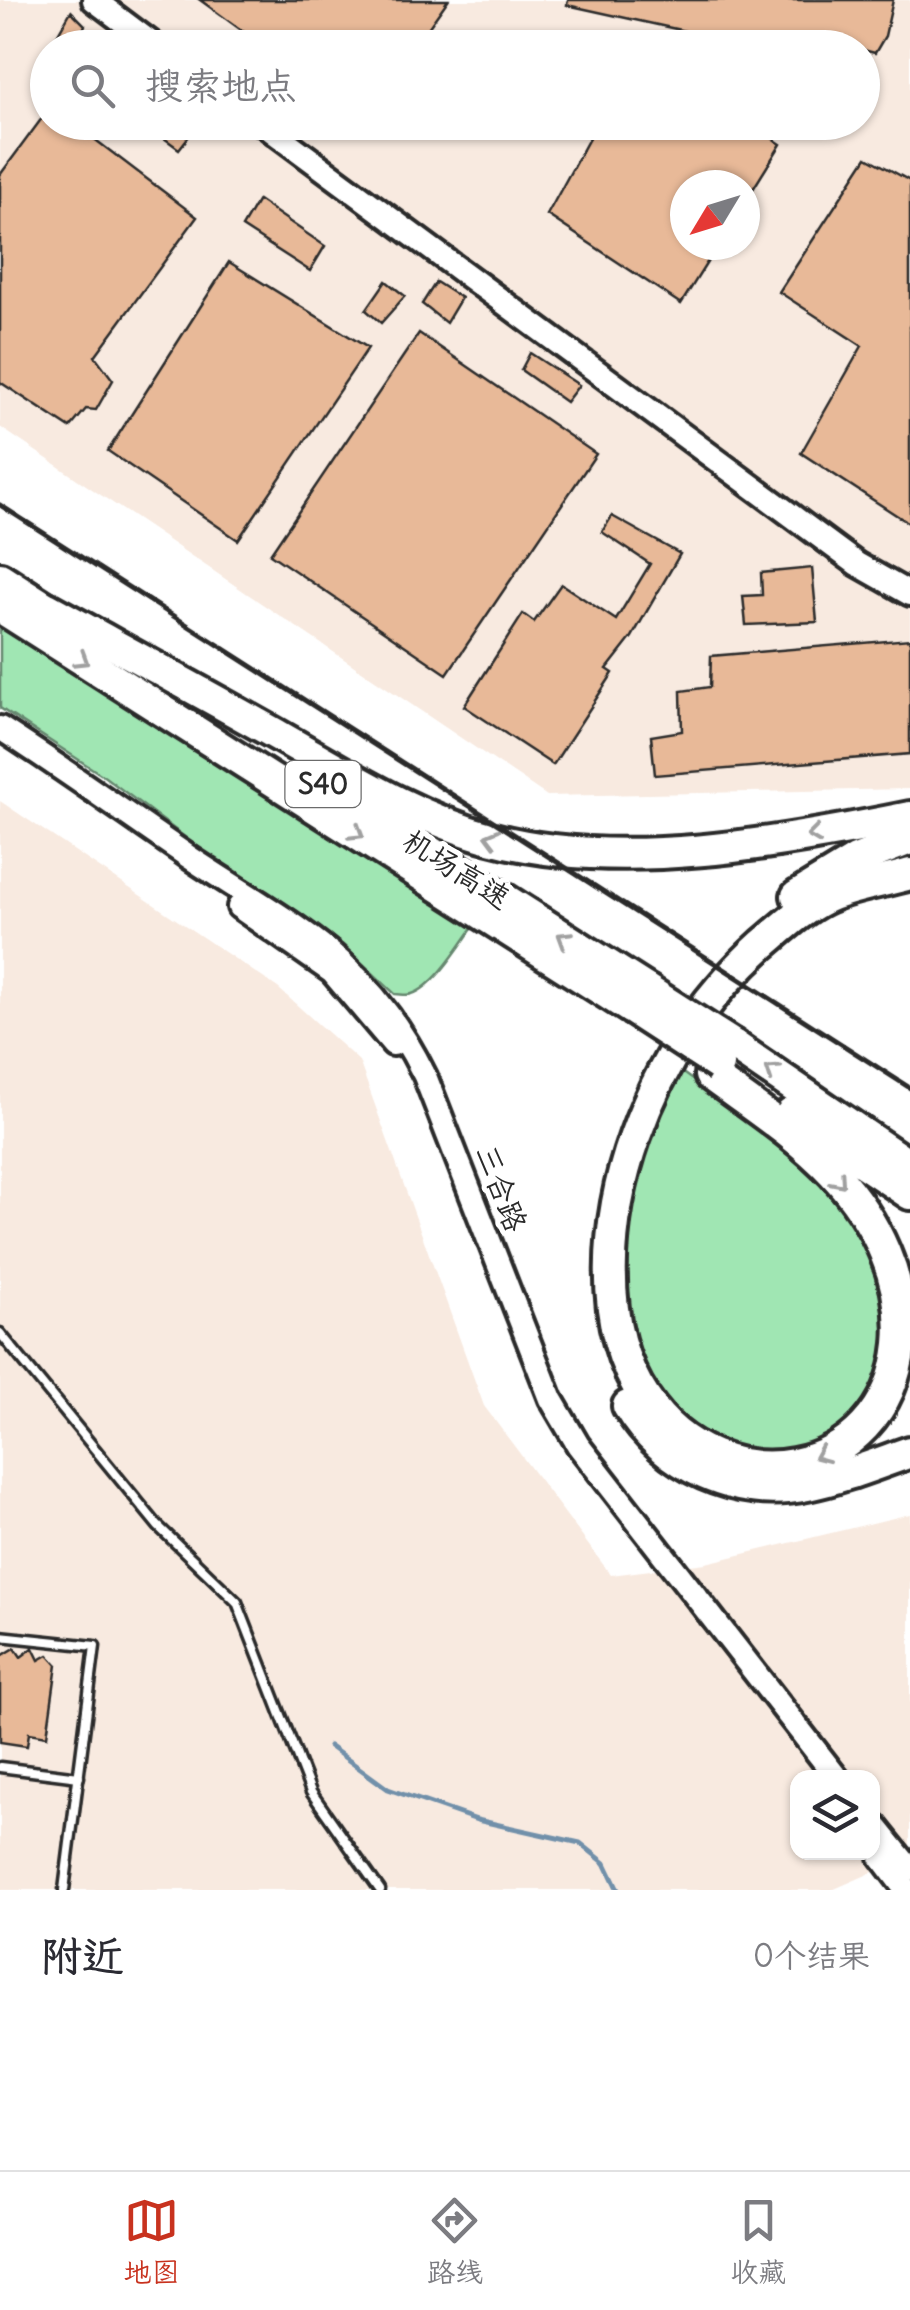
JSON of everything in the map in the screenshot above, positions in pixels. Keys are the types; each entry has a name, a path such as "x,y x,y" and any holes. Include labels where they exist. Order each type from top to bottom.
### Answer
{"highway":[{"name":"机场高速","path":"0,578 639,999 720,1061 910,1194"},
{"name":"机场高速","path":"0,608 639,999"},
{"path":"47,608 391,800 490,838 566,851 673,853 833,833 910,817"},
{"path":"910,839 856,860 766,918 728,950 671,1020 648,1055 615,1134 602,1188 594,1286 606,1359 616,1386 634,1418 654,1441 695,1470 720,1480 782,1488 822,1481 910,1452"},
{"path":"720,1061 834,1174 861,1207 886,1252 898,1296 901,1330 891,1391 864,1428 824,1456 798,1464 774,1467 724,1460 676,1432 644,1398 630,1371 614,1311 615,1215 626,1161 646,1104 666,1062 704,1004 787,923 825,898 910,874"},
{"name":"机场高速","path":"720,1061 910,1166"}],"main road":[{"path":"94,0 134,30"},
{"path":"284,140 857,564 910,594"},
{"name":"三合路","path":"0,728 312,936 377,997 406,1037 425,1076 551,1398 578,1444 831,1770"},
{"name":"三合路","path":"0,746 301,948 332,972 364,1006 394,1046 414,1086 538,1406 566,1454 812,1770"},
{"path":"880,1832 910,1870"},
{"path":"880,1856 906,1890"}],"lane":[{"path":"3,1336 158,1526 237,1602 311,1792 380,1890"},
{"path":"0,1636 95,1646 64,1890"},
{"path":"0,1767 78,1777"}],"shaded area":[{"path":"0,0 910,0 910,789 547,796 0,427"},
{"path":"0,801 278,988 359,1061 484,1406 611,1575 706,1563 910,1514 910,1856 832,1890 0,1890"}],"green space":[{"path":"0,618 474,926 430,983 412,994 395,994 343,945 306,918 0,708"},
{"path":"673,1066 824,1176 878,1262 891,1349 857,1424 776,1460 716,1449 641,1380 620,1302 627,1189"}],"building":[{"path":"200,0 448,0 427,30 241,30"},
{"path":"568,0 893,0 880,44 880,30 680,30 567,5"},
{"path":"71,11 85,25 83,30 60,30"},
{"path":"30,134 30,140 96,140 197,217 95,356 113,380 96,410 86,409 70,428 0,382 0,175"},
{"path":"167,140 186,140 179,149"},
{"path":"588,140 775,140 781,144 760,178 760,170 670,170 670,260 709,260 681,304 547,215"},
{"path":"867,157 910,181 910,524 801,453 862,346 779,292"},
{"path":"258,200 325,246 310,271 242,227"},
{"path":"229,262 368,348 238,540 108,451"},
{"path":"386,281 405,296 381,323 366,310"},
{"path":"436,282 461,298 446,323 422,304"},
{"path":"419,333 596,454 447,674 270,554"},
{"path":"530,353 579,385 566,402 521,370"},
{"path":"612,516 680,554 632,637 607,669 613,673 553,765 464,706 523,614 534,622 561,584 616,620 650,564 602,532"},
{"path":"812,568 817,622 746,625 743,596 762,595 761,573"},
{"path":"910,639 910,754 655,775 651,736 682,731 681,691 710,687 711,656"},
{"path":"15,1648 21,1657 33,1648 39,1660 48,1655 57,1665 47,1736 29,1733 27,1746 0,1742 0,1657"}],"waterway":[{"path":"329,1746 388,1789 477,1820 580,1843 605,1863 618,1890"}],"railway":[{"path":"0,505 910,1088"}]}
